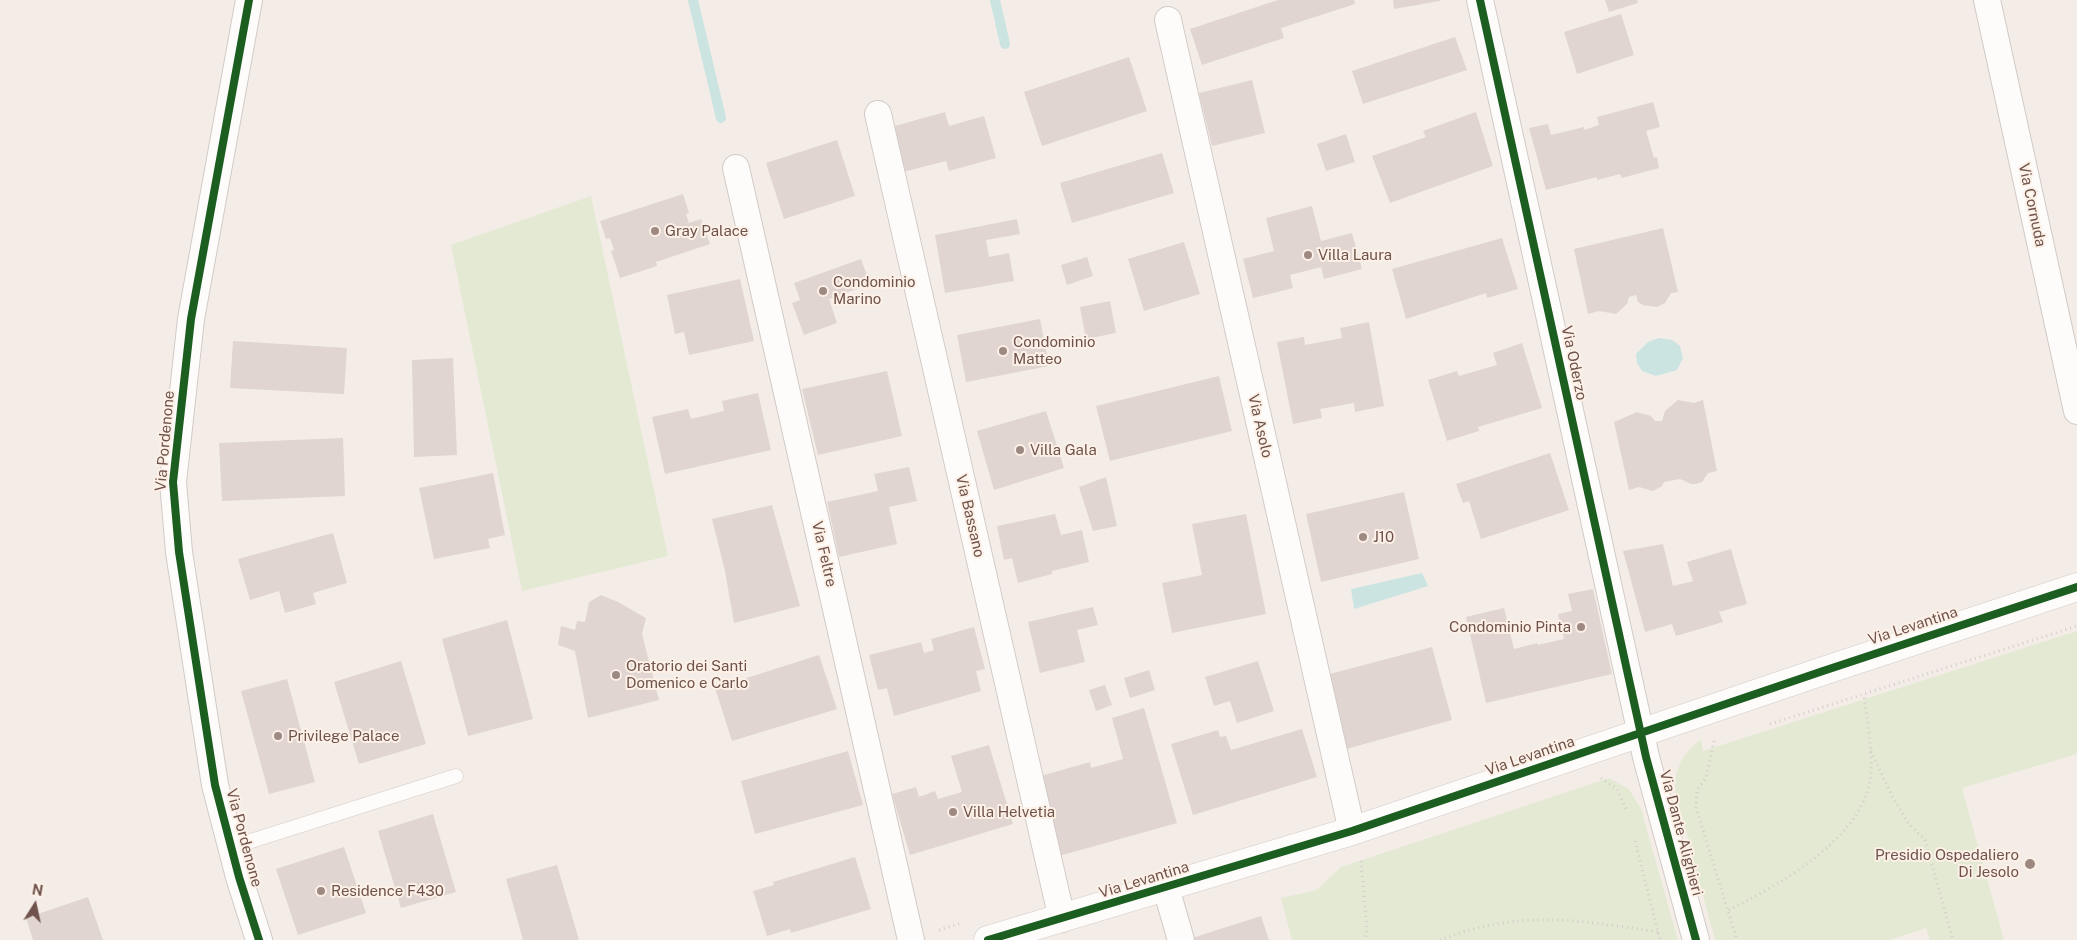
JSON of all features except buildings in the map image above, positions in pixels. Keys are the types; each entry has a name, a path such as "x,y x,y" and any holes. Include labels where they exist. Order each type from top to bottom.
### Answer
{"street":[{"name":"Via Pordenone","path":"249,0 192,319 172,482 178,552 214,776 232,848 260,940"},
{"name":"Via Oderzo","path":"1480,0 1641,732"},
{"name":"Via Cornuda","path":"1987,0 2077,411"},
{"name":"Via Asolo","path":"1168,20 1356,843"},
{"name":"Via Bassano","path":"878,114 1062,919"},
{"name":"Via Feltre","path":"736,168 911,940"},
{"name":"Via Levantina","path":"988,940 1166,888 1356,843 1641,732 2077,587"},
{"name":"Via Dante Alighieri","path":"1641,732 1646,758 1696,940"},
{"path":"1166,888 1181,940"}],"lane":[{"path":"232,848 456,776"}],"path":[{"path":"1760,727 1864,696 2077,626"},
{"path":"1729,910 1778,885 1836,840 1861,806 1871,773 1864,696"},
{"path":"1723,739 1714,742 1706,778 1697,790 1696,808 1737,940"},
{"path":"1869,748 1908,823 1925,840 1954,940"},
{"path":"1600,778 1617,789 1630,819"},
{"path":"1634,835 1660,940"},
{"path":"1356,843 1368,930 1365,940"},
{"path":"1440,940 1512,920 1557,919 1658,932"}],"green space":[{"path":"591,196 668,556 522,591 451,245"},
{"path":"2077,631 2077,754 1962,788 2004,940 1930,940 1926,928 1890,940 1715,940 1675,786 1677,771 1683,759 1698,741 1701,739 1703,751"},
{"path":"1609,778 1629,789 1641,809 1678,940 1292,940 1281,898 1317,890 1341,867"}],"water":[{"path":"1659,338 1672,340 1680,346 1683,358 1677,370 1656,376 1642,371 1637,363 1636,354 1648,342"},
{"path":"1422,573 1428,586 1354,609 1351,589"}],"waterway":[{"path":"693,0 721,118"},
{"path":"995,0 1005,44"}],"cycle path":[{"path":"249,0 191,319 173,482 179,552 215,785 239,877 259,940"},
{"path":"1480,0 1646,757 1696,940"},
{"path":"988,940 1352,831 2077,587"}],"place":[{"name":"Gray Palace","path":"655,231"},
{"name":"Villa Laura","path":"1308,255"},
{"name":"Condominio Marino","path":"823,291"},
{"name":"Condominio Matteo","path":"1003,351"},
{"name":"Villa Gala","path":"1020,450"},
{"name":"J10","path":"1363,537"},
{"name":"Condominio Pinta","path":"1581,627"},
{"name":"Oratorio dei Santi Domenico e Carlo","path":"616,675"},
{"name":"Privilege Palace","path":"278,736"},
{"name":"Villa Helvetia","path":"953,812"},
{"name":"Presidio Ospedaliero Di Jesolo","path":"2030,864"},
{"name":"Residence F430","path":"321,891"}]}
